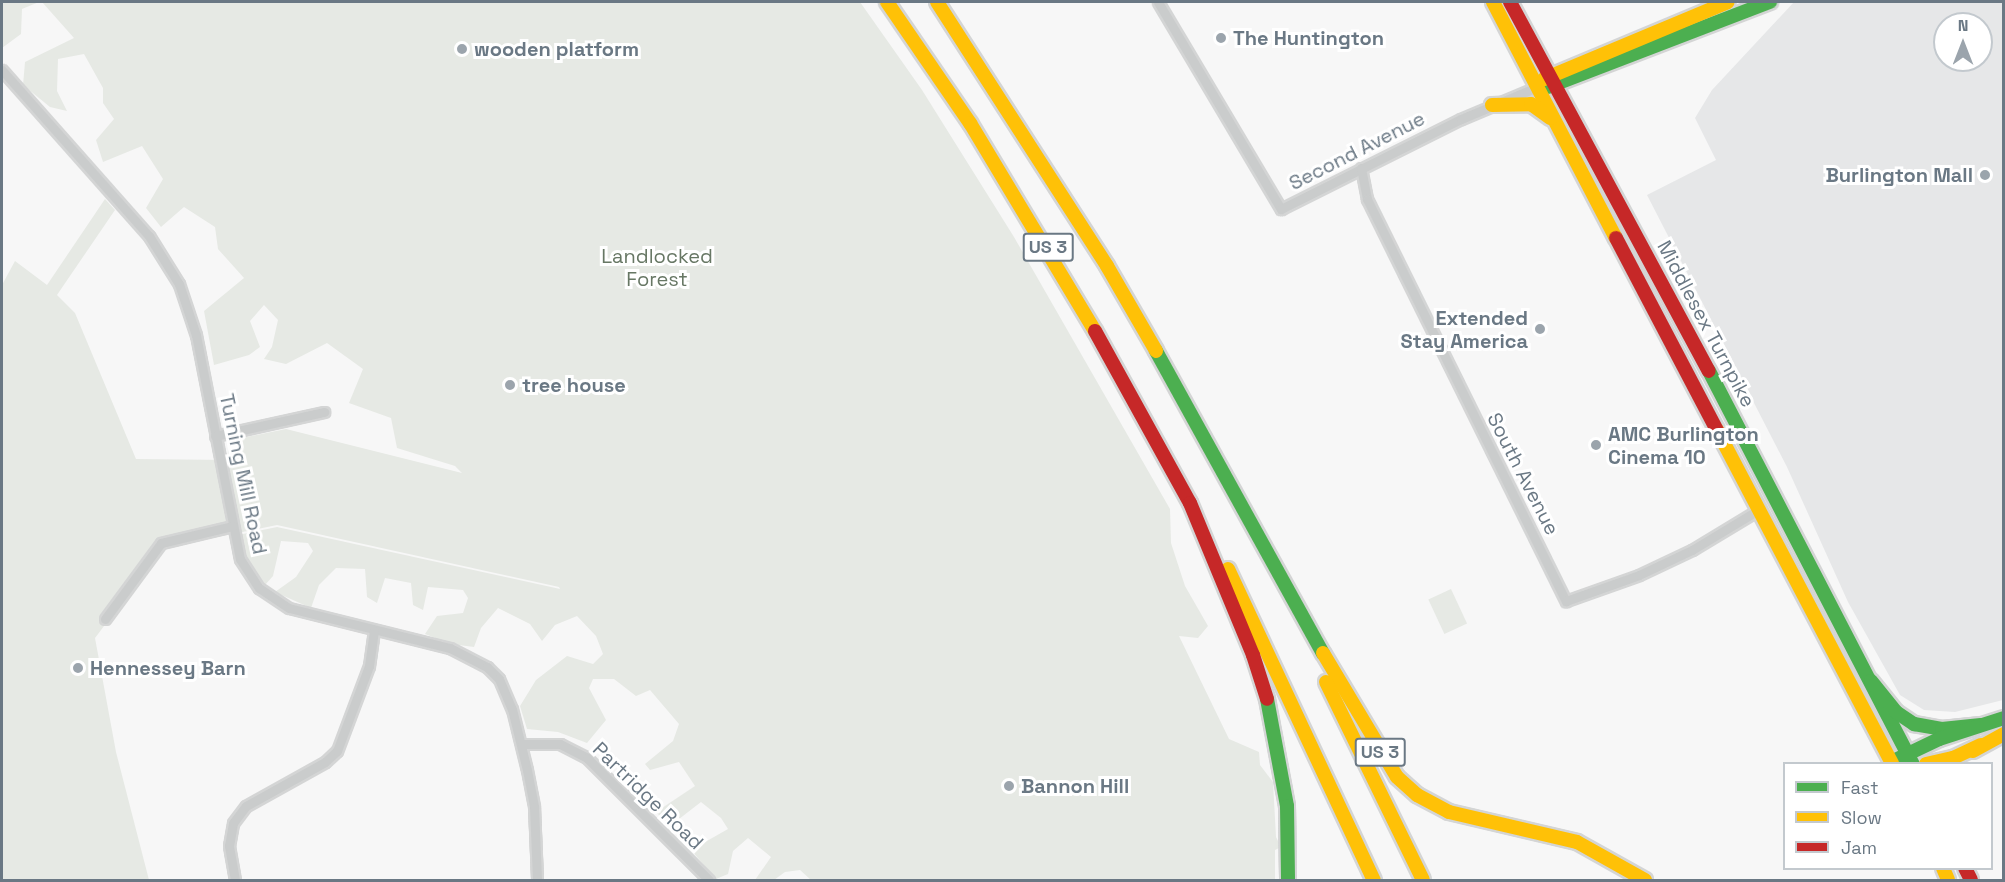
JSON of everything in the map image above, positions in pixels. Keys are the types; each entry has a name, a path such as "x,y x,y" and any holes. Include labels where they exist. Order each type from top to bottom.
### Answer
{"main road":[{"name":"US 3","path":"887,2 1048,247 1136,399 1190,503 1237,586 1374,880"},
{"name":"US 3","path":"937,2 1086,232 1358,716 1407,787 1427,802 1458,815 1585,845 1645,880"},
{"name":"Middlesex Turnpike","path":"1493,2 1555,125 1760,509 1890,762"},
{"name":"Middlesex Turnpike","path":"1510,2 1784,513 1910,759"},
{"path":"1537,87 1549,75 1728,2"},
{"path":"1537,87 1556,87 1770,2"},
{"path":"1492,105 1531,104 1555,125"},
{"path":"1235,496 1423,880"},
{"path":"1190,503 1253,655 1273,720 1287,806 1288,880"},
{"path":"1760,509 1784,513"},
{"path":"1871,681 1896,712 1914,724 1942,729 1981,725"},
{"path":"1910,759 1981,725 2004,718"},
{"path":"1935,762 1953,758 2004,734"},
{"path":"1961,762 1981,745"}],"street":[{"name":"Second Avenue","path":"1158,2 1281,209 1492,105 1537,87"},
{"name":"Turning Mill Road","path":"2,70 129,213 170,267 192,319 233,526 246,572 270,597 289,608 374,631 450,648 487,667 505,691 522,744 534,807 537,880"},
{"name":"South Avenue","path":"1361,168 1367,198 1566,601 1640,575 1692,550 1760,509"},
{"path":"215,436 324,412"},
{"path":"105,619 160,543 233,526"},
{"path":"235,880 229,846 233,823 246,806 325,762 337,751 369,666 374,631"},
{"name":"Partridge Road","path":"522,744 560,744 587,758 709,880"}],"shaded area":[{"name":"Burlington Mall","path":"1794,2 2003,2 2003,700 1955,712 1924,710 1900,695 1848,602 1787,467 1647,195 1716,160 1695,118 1712,90"}],"green space":[{"path":"2,2 39,2 22,9 21,34 2,48"},
{"name":"Landlocked Forest","path":"42,2 860,2 922,90 1014,237 1170,509 1171,543 1185,586 1208,626 1198,638 1179,636 1229,739 1259,752 1260,765 1273,782 1276,837 1281,847 1275,850 1275,880 811,880 800,870 785,872 774,880 755,880 771,857 748,838 733,851 728,874 716,879 691,850 728,829 721,818 701,802 670,826 656,812 695,786 679,762 650,770 645,764 673,741 679,724 650,690 636,696 614,679 593,679 589,688 606,720 587,743 558,732 527,729 520,706 536,680 567,656 593,664 603,654 596,636 577,616 555,625 542,641 530,624 498,608 481,628 474,647 451,644 425,634 437,616 463,613 468,598 463,590 428,587 423,610 413,605 411,583 385,578 377,603 367,597 365,569 336,568 319,585 311,608 275,592 296,577 313,551 308,543 281,541 273,576 265,585 244,558 238,535 277,527 560,589 559,587 277,525 163,548 95,638 116,752 149,880 2,880 2,285 15,261 47,285 105,199 115,210 57,295 75,313 136,459 229,460 228,444 231,440 286,429 462,473 455,466 397,448 391,418 349,403 363,369 327,343 286,364 264,359 272,347 278,320 264,305 250,321 260,347 249,355 214,365 204,311 244,278 218,249 215,227 184,207 161,227 146,208 163,179 142,146 103,162 96,140 114,119 103,103 103,88 84,54 58,59 57,91 67,111 50,107 23,85 25,62 74,38"},
{"path":"1451,589 1467,623 1444,634 1428,600"}],"traffic: fast":[{"path":"1548,87 1770,2"},
{"path":"1156,351 1323,653"},
{"path":"1709,371 1912,762"},
{"path":"1871,681 1896,712 1914,724 1942,729 1981,725"},
{"path":"1267,699 1287,806 1288,880"},
{"path":"1891,762 1939,739 2004,718"}],"traffic: slow":[{"path":"887,2 970,123 1095,331"},
{"path":"937,2 1107,266 1156,351"},
{"path":"1493,2 1616,238"},
{"path":"1544,79 1728,2"},
{"path":"1492,105 1531,104 1550,118"},
{"path":"1717,430 1891,762"},
{"path":"1228,569 1374,880"},
{"path":"1323,653 1397,777 1417,795 1449,812 1577,842 1645,880"},
{"path":"1326,682 1423,880"},
{"path":"1973,751 2004,734"},
{"path":"1935,762 1953,758 1981,745"},
{"path":"1944,870 1948,880"}],"traffic: jam":[{"path":"1510,2 1709,371"},
{"path":"1616,238 1717,430"},
{"path":"1095,331 1190,503 1253,655 1267,699"},
{"path":"1966,870 1971,880"}],"place":[{"name":"The Huntington","path":"1221,38"},
{"name":"wooden platform","path":"462,49"},
{"name":"Burlington Mall","path":"1985,175"},
{"name":"Extended Stay America","path":"1540,329"},
{"name":"tree house","path":"510,385"},
{"name":"AMC Burlington Cinema 10","path":"1596,445"},
{"name":"Hennessey Barn","path":"78,668"},
{"name":"Bannon Hill","path":"1009,786"}]}
